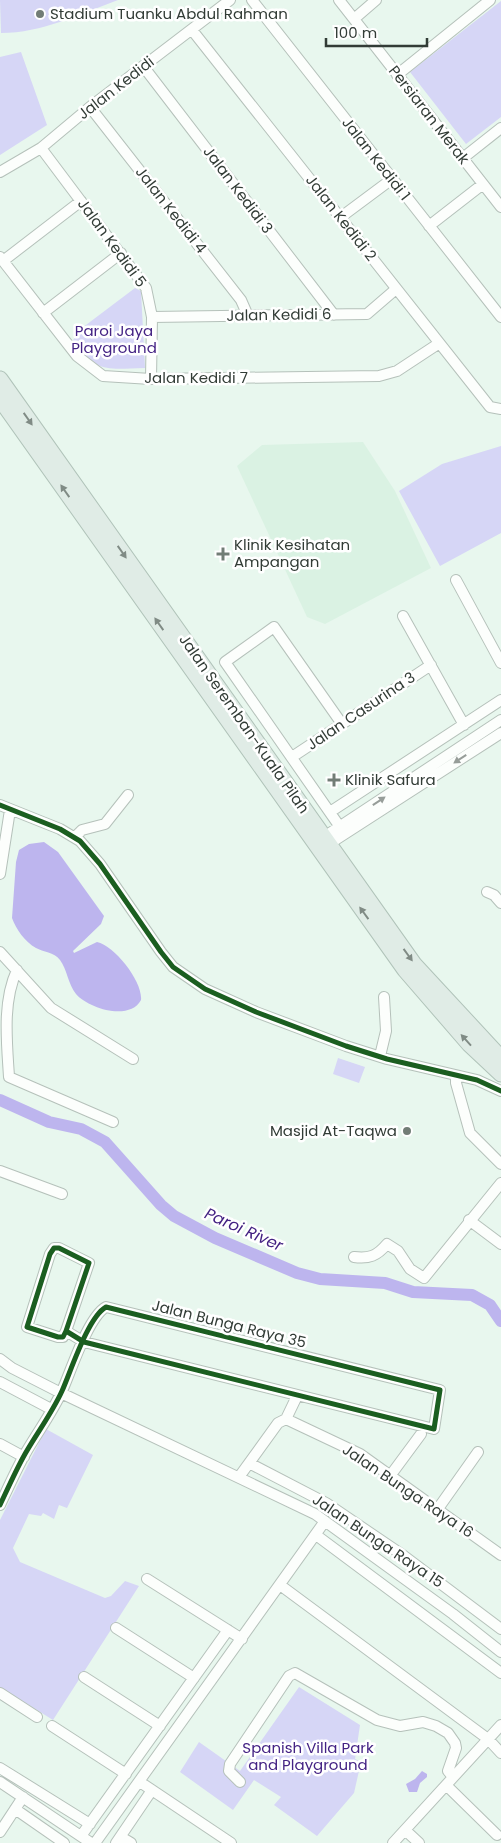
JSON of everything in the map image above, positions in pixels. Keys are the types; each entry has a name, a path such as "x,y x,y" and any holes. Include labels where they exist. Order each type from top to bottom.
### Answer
{"highway":[{"name":"Jalan Seremban-Kuala Pilah","path":"0,379 414,964 498,1053"},
{"name":"Jalan Seremban-Kuala Pilah","path":"0,399 405,970 469,1044 501,1074"}],"street":[{"name":"Jalan Kedidi","path":"0,172 40,148 90,107 230,0"},
{"name":"Jalan Kedidi 1","path":"252,0 501,317"},
{"name":"Persiaran Merak","path":"339,0 501,207"},
{"path":"354,19 376,0"},
{"path":"397,75 490,0"},
{"name":"Jalan Kedidi 2","path":"192,30 341,217 438,344 490,407 501,408"},
{"name":"Jalan Kedidi 3","path":"143,66 334,315"},
{"name":"Jalan Kedidi 4","path":"90,107 241,300 248,316"},
{"path":"463,158 501,128"},
{"name":"Jalan Kedidi 5","path":"40,148 146,288 152,316 151,379"},
{"path":"341,217 392,179"},
{"path":"429,226 483,184"},
{"path":"1,259 81,201"},
{"path":"43,313 121,253"},
{"name":"Jalan Kedidi 7","path":"1,259 77,356 102,376 151,379 379,376 397,371 438,344"},
{"name":"Jalan Kedidi 6","path":"152,316 367,314 396,289"},
{"path":"456,580 501,663"},
{"path":"403,616 464,725"},
{"path":"340,827 225,662 274,627 342,724"},
{"name":"Jalan Casurina 3","path":"292,757 430,665"},
{"path":"330,812 501,700"},
{"path":"326,841 340,827 501,720"},
{"path":"326,841 501,733"},
{"path":"75,837 82,830 105,824 128,795"},
{"path":"0,805 75,837 100,864 161,952 186,977 205,989 256,1012 380,1056 476,1080 501,1091"},
{"path":"0,874 10,810"},
{"path":"487,892 494,895 501,903"},
{"path":"0,952 51,1008 133,1059"},
{"path":"17,970 12,982 7,1019 8,1077 113,1122"},
{"path":"380,1056 386,1031 384,997"},
{"path":"456,1076 466,1126 501,1164"},
{"path":"0,1172 62,1194"},
{"path":"354,1257 364,1258 378,1254 387,1244 398,1251 410,1269 424,1278 469,1220 501,1183"},
{"path":"469,1220 501,1244"},
{"path":"54,1248 59,1248 89,1263 66,1331 63,1337 58,1337 32,1331 27,1327 26,1322 54,1248"},
{"name":"Jalan Bunga Raya 35","path":"0,1505 24,1457 61,1393 100,1311 106,1307 440,1390 434,1429 298,1396"},
{"path":"66,1331 84,1342 298,1396 286,1419 278,1423 239,1477"},
{"path":"0,1359 12,1368 61,1393 239,1477 325,1521 453,1614 501,1652"},
{"path":"0,1382 51,1409"},
{"name":"Jalan Bunga Raya 16","path":"286,1419 360,1454 501,1556"},
{"path":"390,1476 421,1434"},
{"path":"0,1444 24,1457"},
{"path":"437,1510 478,1452"},
{"name":"Jalan Bunga Raya 15","path":"248,1463 326,1503 404,1556 501,1629"},
{"path":"0,1782 93,1843 140,1782 325,1521"},
{"path":"316,1534 501,1673"},
{"path":"148,1579 242,1639"},
{"path":"280,1586 488,1739 501,1753"},
{"path":"116,1628 194,1678"},
{"path":"81,1836 228,1630"},
{"path":"240,1782 229,1771 230,1764 289,1676 295,1673 376,1720 400,1726 429,1723 448,1733 453,1738 456,1748 448,1771 453,1776"},
{"path":"84,1677 160,1726"},
{"path":"0,1693 37,1717"},
{"path":"393,1843 501,1725"},
{"path":"52,1726 126,1774"},
{"path":"0,1768 90,1824"},
{"path":"140,1782 226,1842"},
{"path":"446,1785 497,1835"},
{"path":"130,1843 119,1840 152,1790"},
{"path":"0,1832 23,1797"},
{"path":"15,1810 64,1843"},
{"path":"405,1830 419,1843"}],"shaded area":[{"path":"363,442 395,491 431,568 325,624 307,617 237,466 262,445"},
{"path":"44,842 58,852 104,916 101,924 73,951 74,953 97,942 112,950 138,984 141,1000 136,1006 128,1010 119,1011 99,1008 90,1004 73,990 60,960 55,955 32,945 21,935 12,918 16,862 19,850 29,844"},
{"path":"422,1771 427,1774 427,1777 420,1783 417,1792 409,1792 406,1784 415,1779"}],"green space":[{"name":"Stadium Tuanku Abdul Rahman","path":"0,0 118,0 46,26 31,30 1,33"},
{"path":"501,1 501,117 466,144 410,72"},
{"path":"21,52 47,125 0,155 0,57"},
{"name":"Paroi Jaya Playground","path":"135,288 141,291 145,368 121,369 104,367 89,360 71,343 82,328"},
{"path":"501,446 501,533 440,566 399,491 442,464"},
{"path":"338,1058 365,1067 359,1083 333,1074"},
{"path":"46,1429 93,1455 67,1508 59,1505 54,1519 43,1513 41,1516 29,1514 13,1548 20,1562 105,1598 111,1596 125,1581 139,1586 53,1720 0,1687 0,1520"},
{"name":"Spanish Villa Park and Playground","path":"299,1687 360,1725 355,1759 361,1762 354,1793 317,1836 274,1805 281,1797 254,1780 233,1810 180,1772 199,1742 240,1771"}],"waterway":[{"name":"Paroi River","path":"0,1100 49,1122 81,1129 105,1142 161,1205 174,1216 215,1238 297,1273 320,1279 385,1283 413,1292 472,1295 490,1305 501,1321"}],"cycle path":[{"path":"0,805 60,829 80,841 100,864 173,967 205,989 256,1012 346,1046 387,1059 477,1080 501,1091"},
{"path":"0,1505 25,1454 58,1399 81,1345 87,1333 99,1313 106,1307 440,1390 434,1429 84,1342 66,1331 89,1263 59,1248 54,1248 50,1254 27,1327 58,1337 63,1337 66,1331"}],"place":[{"name":"Stadium Tuanku Abdul Rahman","path":"40,14"},
{"name":"Klinik Kesihatan Ampangan","path":"223,554"},
{"name":"Klinik Safura","path":"334,780"},
{"name":"Masjid At-Taqwa","path":"407,1131"}]}
